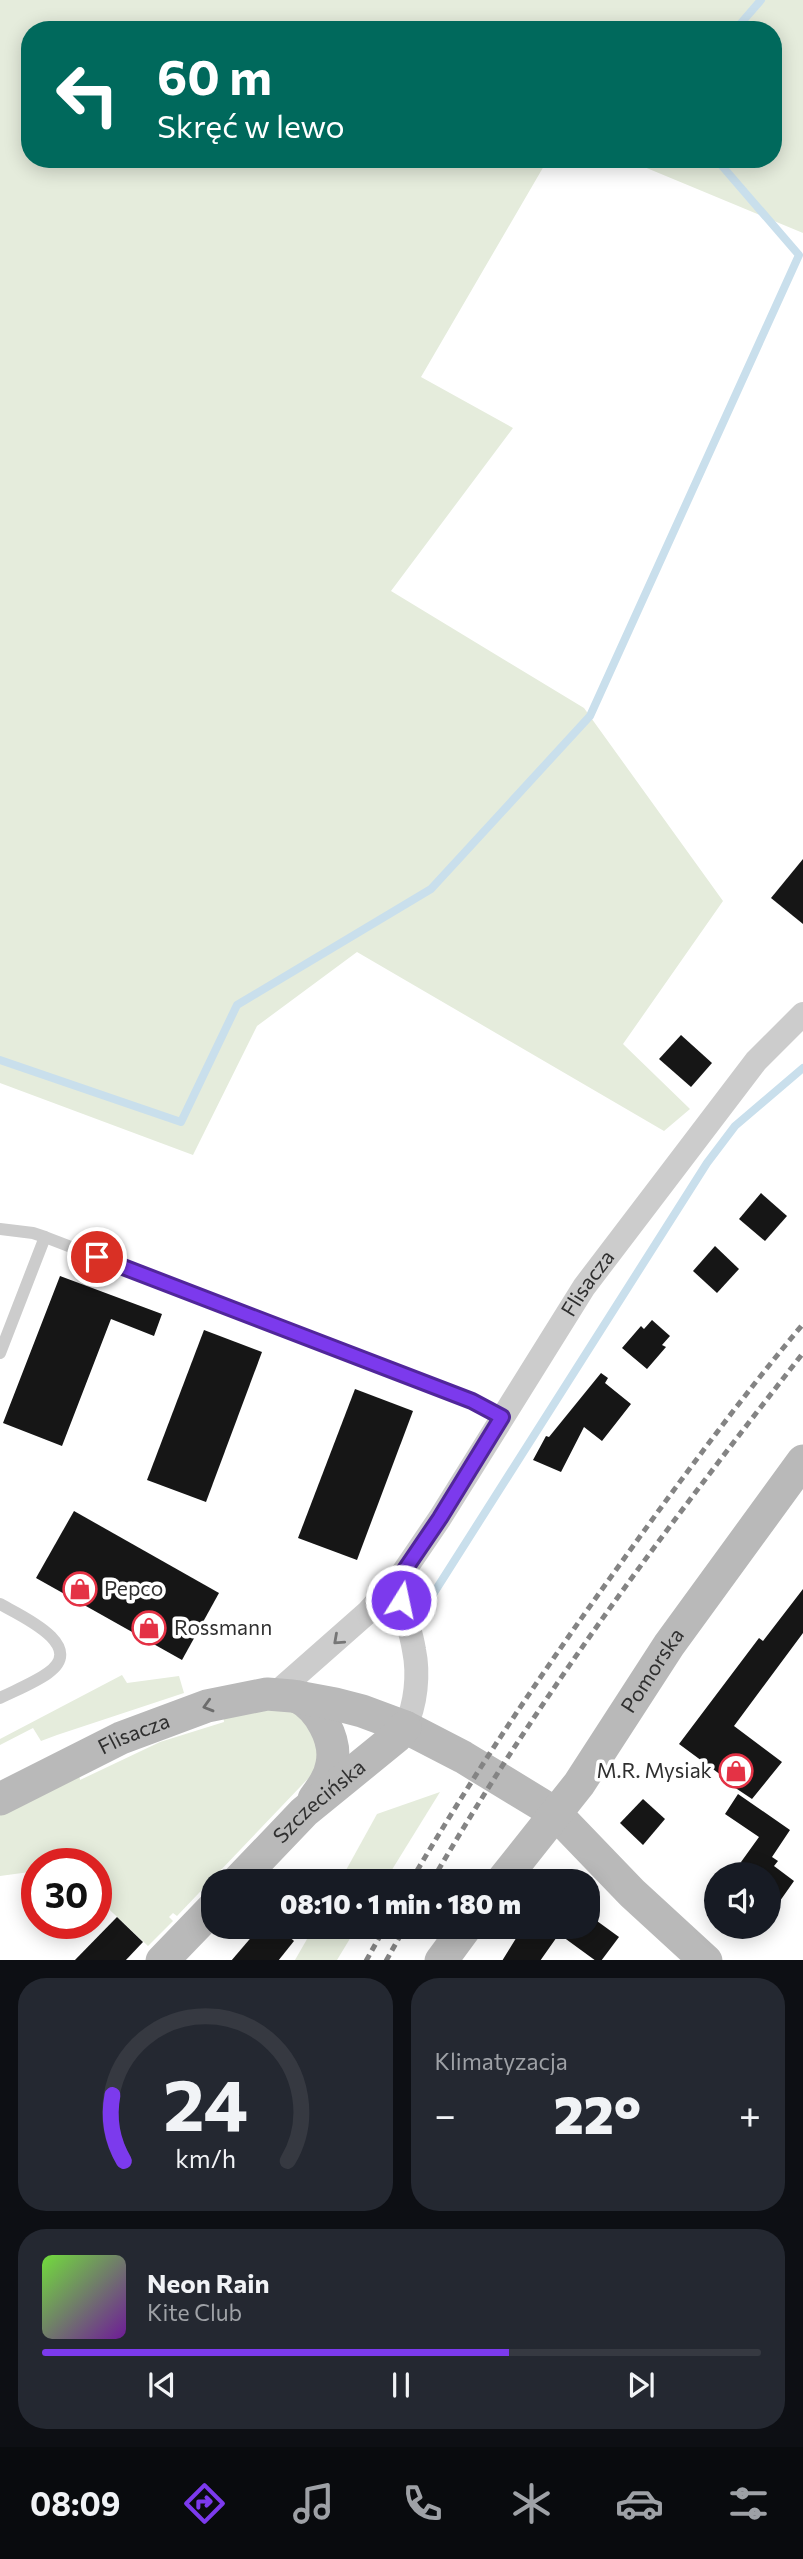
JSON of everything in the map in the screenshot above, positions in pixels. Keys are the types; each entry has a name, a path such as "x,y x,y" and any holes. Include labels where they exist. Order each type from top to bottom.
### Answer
{"street":[{"name":"Flisacza","path":"286,1696 402,1574 440,1518 584,1287 756,1061 803,1014"},
{"name":"Pomorska","path":"511,1869 598,1757 669,1645 803,1461"},
{"path":"402,1574 401,1600 415,1657 414,1700 405,1727"},
{"name":"Flisacza","path":"0,1798 121,1738 163,1720 207,1706 244,1698 286,1696 362,1711 405,1727 463,1757 555,1814 632,1893 705,1960"},
{"path":"286,1696 310,1705 324,1725 333,1757 328,1779 304,1812"},
{"name":"Szczecińska","path":"249,1869 304,1812 397,1737 405,1727"},
{"path":"163,1960 201,1920"},
{"path":"442,1960 457,1939"}],"lane":[{"path":"0,1228 45,1237 472,1401 502,1417"},
{"path":"0,1353 45,1237"},
{"path":"0,1604 48,1632 56,1641 59,1651 58,1664 49,1672 0,1698"}],"green space":[{"path":"0,0 803,0 803,233 647,168 782,168 782,21 21,21 21,168 543,168 421,377 513,428 391,591 584,708 723,901 623,1044 690,1109 664,1131 357,952 257,1026 193,1155 0,1083"},
{"path":"122,1675 127,1683 179,1676 184,1693 41,1741 33,1728 0,1745 0,1739"},
{"path":"286,1708 310,1723 322,1764 222,1869 201,1869 201,1891 177,1916 173,1913 169,1917 173,1921 148,1946 112,1912 112,1848 21,1848 21,1873 0,1876 0,1813 79,1773 80,1780 160,1742 224,1722 223,1714"},
{"path":"440,1792 392,1869 347,1869 377,1814"},
{"path":"307,1939 350,1939 337,1960 295,1960"}],"building":[{"path":"803,859 803,924 771,898"},
{"path":"681,1035 712,1063 691,1087 659,1059"},
{"path":"761,1193 787,1216 765,1241 739,1219"},
{"path":"715,1246 739,1269 717,1293 693,1271"},
{"path":"60,1276 162,1314 154,1336 111,1319 62,1446 3,1423"},
{"path":"652,1320 670,1336 662,1345 666,1347 647,1369 622,1348 641,1326 644,1329"},
{"path":"204,1330 262,1352 206,1502 147,1480"},
{"path":"601,1373 608,1378 605,1383 631,1404 602,1441 584,1427 561,1472 533,1460 546,1436 549,1437"},
{"path":"355,1389 413,1411 357,1560 298,1538"},
{"path":"74,1511 219,1593 182,1660 36,1578"},
{"path":"803,1589 803,1633 734,1726 782,1762 752,1799 719,1777 721,1775 679,1744 759,1638 763,1641"},
{"path":"738,1794 790,1830 772,1857 777,1862 741,1862 759,1837 725,1814"},
{"path":"643,1799 665,1819 643,1845 620,1823"},
{"path":"781,1871 794,1881 781,1900"},
{"path":"117,1917 143,1942 126,1960 75,1960 96,1939 112,1939 112,1922"},
{"path":"600,1923 619,1937 602,1960 595,1960 566,1939 600,1939"},
{"path":"250,1939 292,1939 294,1941 279,1960 232,1960"},
{"path":"516,1939 555,1939 541,1960 503,1960"}],"waterway":[{"path":"743,21 761,0"},
{"path":"0,1060 181,1122 237,1005 431,889 590,716 799,255 724,168"},
{"path":"423,1610 707,1163 735,1126 803,1068"}],"railway":[{"path":"418,1869 483,1764 586,1612 706,1447 803,1324"},
{"path":"439,1869 517,1744 608,1611 803,1353"},
{"path":"367,1960 378,1939"},
{"path":"387,1960 398,1939"}],"place":[{"name":"Pepco","path":"80,1589"},
{"name":"Rossmann","path":"149,1628"},
{"name":"M.R. Mysiak","path":"736,1771"}],"route":[{"path":"97,1257 472,1401 502,1417 402,1574 401,1600"}]}
